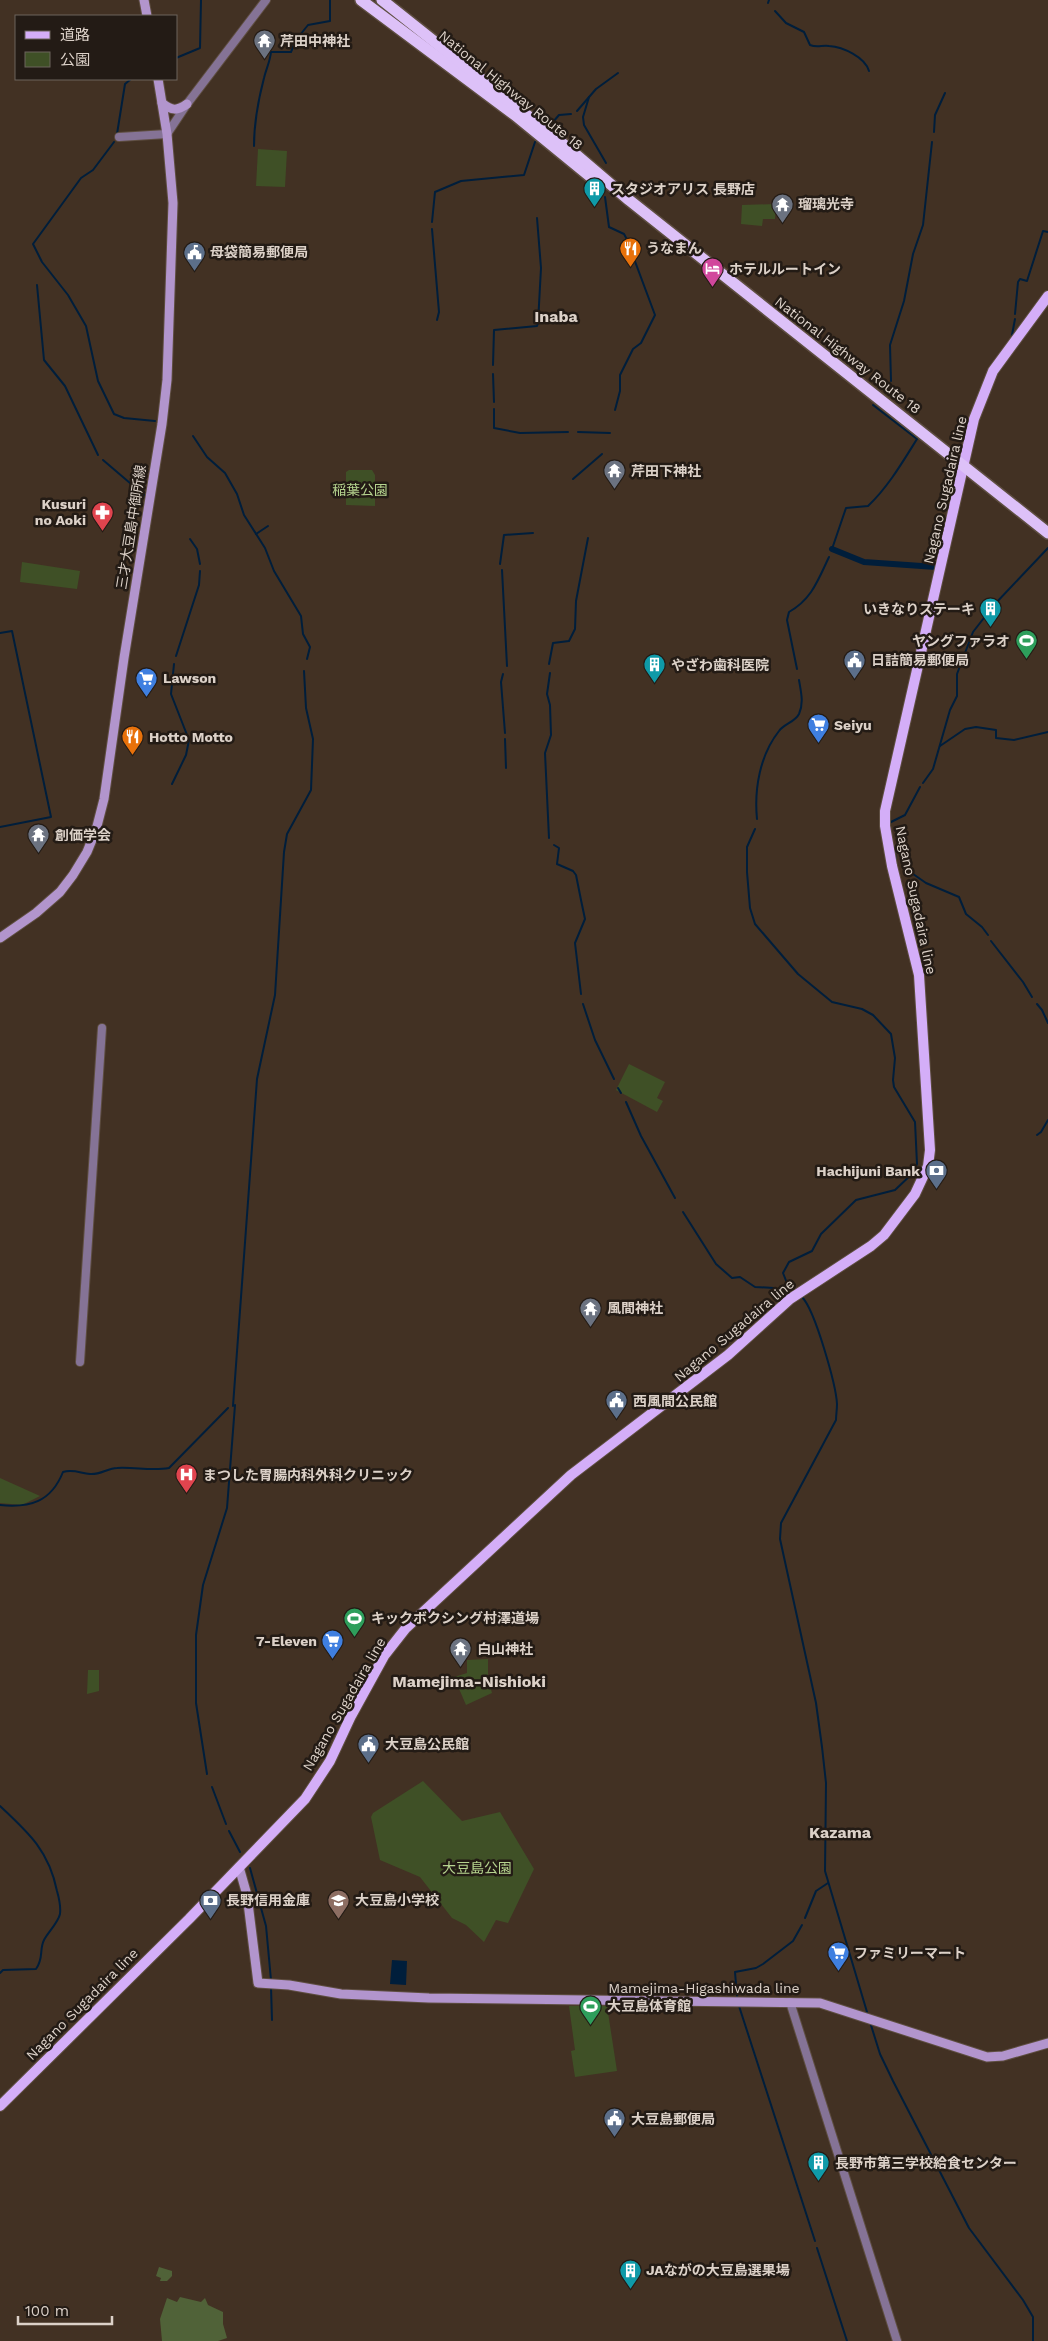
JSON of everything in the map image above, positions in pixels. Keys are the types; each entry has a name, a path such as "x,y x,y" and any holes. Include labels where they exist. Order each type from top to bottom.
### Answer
{"highway":[{"path":"361,0 515,115 592,178 597,178"},
{"name":"National Highway Route 18","path":"376,0 554,137 629,200 1048,533"},
{"name":"National Highway Route 18","path":"382,0 597,178 629,200"},
{"path":"392,0 552,131 554,137"}],"main road":[{"path":"144,0 147,15"},
{"name":"三才大豆島中御所線","path":"0,938 36,913 60,892 73,875 96,830 104,800 162,424 167,380 174,203 158,80"},
{"path":"162,103 173,110 178,110 187,104"},
{"name":"Nagano Sugadaira line","path":"0,2106 305,1799 330,1761 351,1716 384,1656 406,1628 571,1475 728,1356 790,1298 871,1246 884,1235 915,1194 928,1166 930,1150 919,975 891,862 885,826 885,811 974,419 993,371 1048,296"},
{"name":"Mamejima-Higashiwada line","path":"239,1867 247,1895 258,1983 288,1985 341,1994 413,1997 611,2002 820,2002 987,2056 1003,2056 1048,2043"}],"street":[{"path":"119,138 166,134 266,0"},
{"path":"80,1362 102,1028"},
{"path":"790,2002 897,2341"}],"green space":[{"path":"258,149 287,151 285,187 256,186"},
{"path":"776,204 775,219 763,219 762,226 741,224 742,205"},
{"name":"稲葉公園","path":"349,470 372,470 375,475 375,506 346,505 346,472"},
{"path":"22,562 80,571 77,589 20,582"},
{"path":"629,1064 665,1082 657,1098 663,1101 657,1112 616,1090"},
{"path":"0,1478 40,1496 22,1505 0,1503"},
{"path":"488,1659 488,1679 492,1693 466,1705 454,1677 467,1673 467,1660"},
{"path":"88,1670 99,1670 99,1691 87,1694"},
{"name":"大豆島公園","path":"423,1781 462,1821 500,1812 534,1869 508,1923 496,1920 484,1942 466,1925 452,1918 420,1877 380,1860 371,1817 373,1813"},
{"name":"大豆島体育館","path":"569,2006 607,2006 617,2071 575,2077 571,2051 575,2050"},
{"path":"159,2267 172,2271 172,2276 167,2281 160,2281 161,2278 156,2276"},
{"path":"180,2297 201,2302 205,2298 208,2305 223,2312 223,2324 227,2338 218,2341 162,2341 160,2319 167,2298 177,2302"}],"water":[{"path":"392,1960 407,1961 406,1985 390,1984"}],"waterway":[{"path":"178,57 200,48 201,0"},
{"path":"254,146 258,104 271,52 291,52 296,40 308,25 330,21 330,0"},
{"path":"775,11 786,23 804,32 810,45 835,47 847,51 863,61 869,71"},
{"path":"577,111 596,89 618,73"},
{"path":"117,134 125,84 130,80"},
{"path":"934,132 935,115 945,93"},
{"path":"589,97 583,117 584,125 606,163"},
{"path":"553,122 559,115 571,114"},
{"path":"114,142 93,170 81,178 33,244 42,262 68,295 86,326 98,381 114,414 124,418 155,421"},
{"path":"432,222 435,192 461,181 524,175 535,142"},
{"path":"891,381 890,345 904,301 913,254 923,225 932,142"},
{"path":"605,197 609,227 624,234 630,245"},
{"path":"493,365 494,330 537,326 538,323 541,268 537,218"},
{"path":"432,229 439,312 437,320"},
{"path":"1015,314 1018,282 1020,279 1027,281 1043,231 1048,232"},
{"path":"615,410 620,391 620,375 633,349 641,343 655,315 630,248"},
{"path":"37,285 44,360 65,386 98,455"},
{"path":"1012,335 1015,319"},
{"path":"493,374 494,402"},
{"path":"832,549 846,508 868,506 888,483 917,439 873,405"},
{"path":"494,409 494,428 520,433 568,432"},
{"path":"578,432 610,433"},
{"path":"193,436 207,457 225,473 237,494 244,515 265,548 274,571 301,616 303,634 310,647 307,659"},
{"path":"573,479 602,454"},
{"path":"103,460 144,495"},
{"path":"256,534 268,526"},
{"path":"500,564 504,535 533,533"},
{"path":"549,664 553,643 569,641 575,629 576,601 588,538"},
{"path":"190,539 197,549 200,564"},
{"path":"923,783 933,769 950,710 957,696 957,674 973,632 994,605 1048,548"},
{"path":"832,549 864,562 936,567"},
{"path":"797,669 787,620 789,612 809,595 829,557"},
{"path":"502,570 507,666"},
{"path":"176,656 199,585 200,571"},
{"path":"0,633 12,631 51,817 0,827"},
{"path":"172,784 186,755 189,740 171,694 174,664"},
{"path":"233,1406 257,1079 275,995 284,852 287,834 311,790 313,739 306,708 304,671"},
{"path":"549,838 545,753 551,735 550,705 547,694 550,673"},
{"path":"503,674 501,682 505,733"},
{"path":"757,819 756,796 763,761 772,740 779,731 795,719 801,710 802,702 799,680"},
{"path":"940,746 965,729 976,727 996,730 996,738 1014,740 1048,732"},
{"path":"505,739 506,768"},
{"path":"889,823 905,815 920,787"},
{"path":"755,829 747,847 750,908 755,924 798,974 832,1002 862,1009 873,1015 891,1034 895,1058 894,1087 915,1122 917,1164 914,1172 895,1190 856,1200 821,1234 812,1251 789,1262 783,1273 787,1283"},
{"path":"554,845 559,848 557,864 573,871 576,875 585,919 575,943 581,994"},
{"path":"894,848 896,859"},
{"path":"903,867 926,883 959,897 966,914 982,927 988,935"},
{"path":"991,941 1023,982 1032,997"},
{"path":"583,1004 595,1040 614,1079"},
{"path":"1037,1004 1048,1023"},
{"path":"618,1088 621,1093"},
{"path":"626,1102 641,1136 675,1198"},
{"path":"1037,1135 1048,1120"},
{"path":"683,1212 716,1264 732,1278 740,1277 755,1287 774,1288"},
{"path":"802,1297 819,1332 829,1365 836,1394 836,1420 781,1523 780,1539 816,1703 822,1747 826,1783 825,1871 867,2012"},
{"path":"207,1774 196,1703 196,1635 203,1585 227,1508 235,1405"},
{"path":"0,1505 21,1505 38,1501 52,1490 63,1472 67,1471 94,1474 117,1468 169,1468 228,1408"},
{"path":"212,1787 226,1824"},
{"path":"0,1806 29,1834 43,1854 53,1877 60,1911 57,1921 44,1940 40,1961 36,1969 3,1970 0,1973"},
{"path":"229,1831 240,1852"},
{"path":"250,1868 266,1926 271,1980"},
{"path":"805,1918 816,1891 828,1883"},
{"path":"737,1996 735,1972 756,1968 763,1964 793,1941 802,1925"},
{"path":"271,1987 272,2020"},
{"path":"739,2006 815,2241"},
{"path":"870,2022 880,2054 969,2228 1023,2300 1033,2317 1033,2341"},
{"path":"817,2248 847,2341"}],"place":[{"name":"芹田中神社","path":"264,60"},
{"name":"スタジオアリス 長野店","path":"595,208"},
{"name":"瑠璃光寺","path":"782,223"},
{"name":"うなまん","path":"630,267"},
{"name":"母袋簡易郵便局","path":"194,271"},
{"name":"ホテルルートイン","path":"713,288"},
{"name":"芹田下神社","path":"615,490"},
{"name":"Kusuri no Aoki","path":"102,531"},
{"name":"いきなりステーキ","path":"991,628"},
{"name":"ヤングファラオ","path":"1026,660"},
{"name":"日詰簡易郵便局","path":"855,679"},
{"name":"やざわ歯科医院","path":"655,684"},
{"name":"Lawson","path":"147,697"},
{"name":"Seiyu","path":"818,744"},
{"name":"Hotto Motto","path":"133,756"},
{"name":"創価学会","path":"39,854"},
{"name":"Hachijuni Bank","path":"936,1190"},
{"name":"風間神社","path":"591,1327"},
{"name":"西風間公民館","path":"617,1420"},
{"name":"まつした胃腸内科外科クリニック","path":"187,1494"},
{"name":"キックボクシング村澤道場","path":"355,1637"},
{"name":"7-Eleven","path":"333,1660"},
{"name":"白山神社","path":"461,1668"},
{"name":"大豆島公民館","path":"369,1763"},
{"name":"長野信用金庫","path":"210,1919"},
{"name":"大豆島小学校","path":"339,1919"},
{"name":"ファミリーマート","path":"838,1972"},
{"name":"大豆島体育館","path":"591,2025"},
{"name":"大豆島郵便局","path":"615,2138"},
{"name":"長野市第三学校給食センター","path":"819,2182"},
{"name":"JAながの大豆島選果場","path":"630,2289"}],"district":[{"name":"Inaba","path":"556,316"},
{"name":"Mamejima-Nishioki","path":"469,1681"},
{"name":"Kazama","path":"840,1832"}]}
